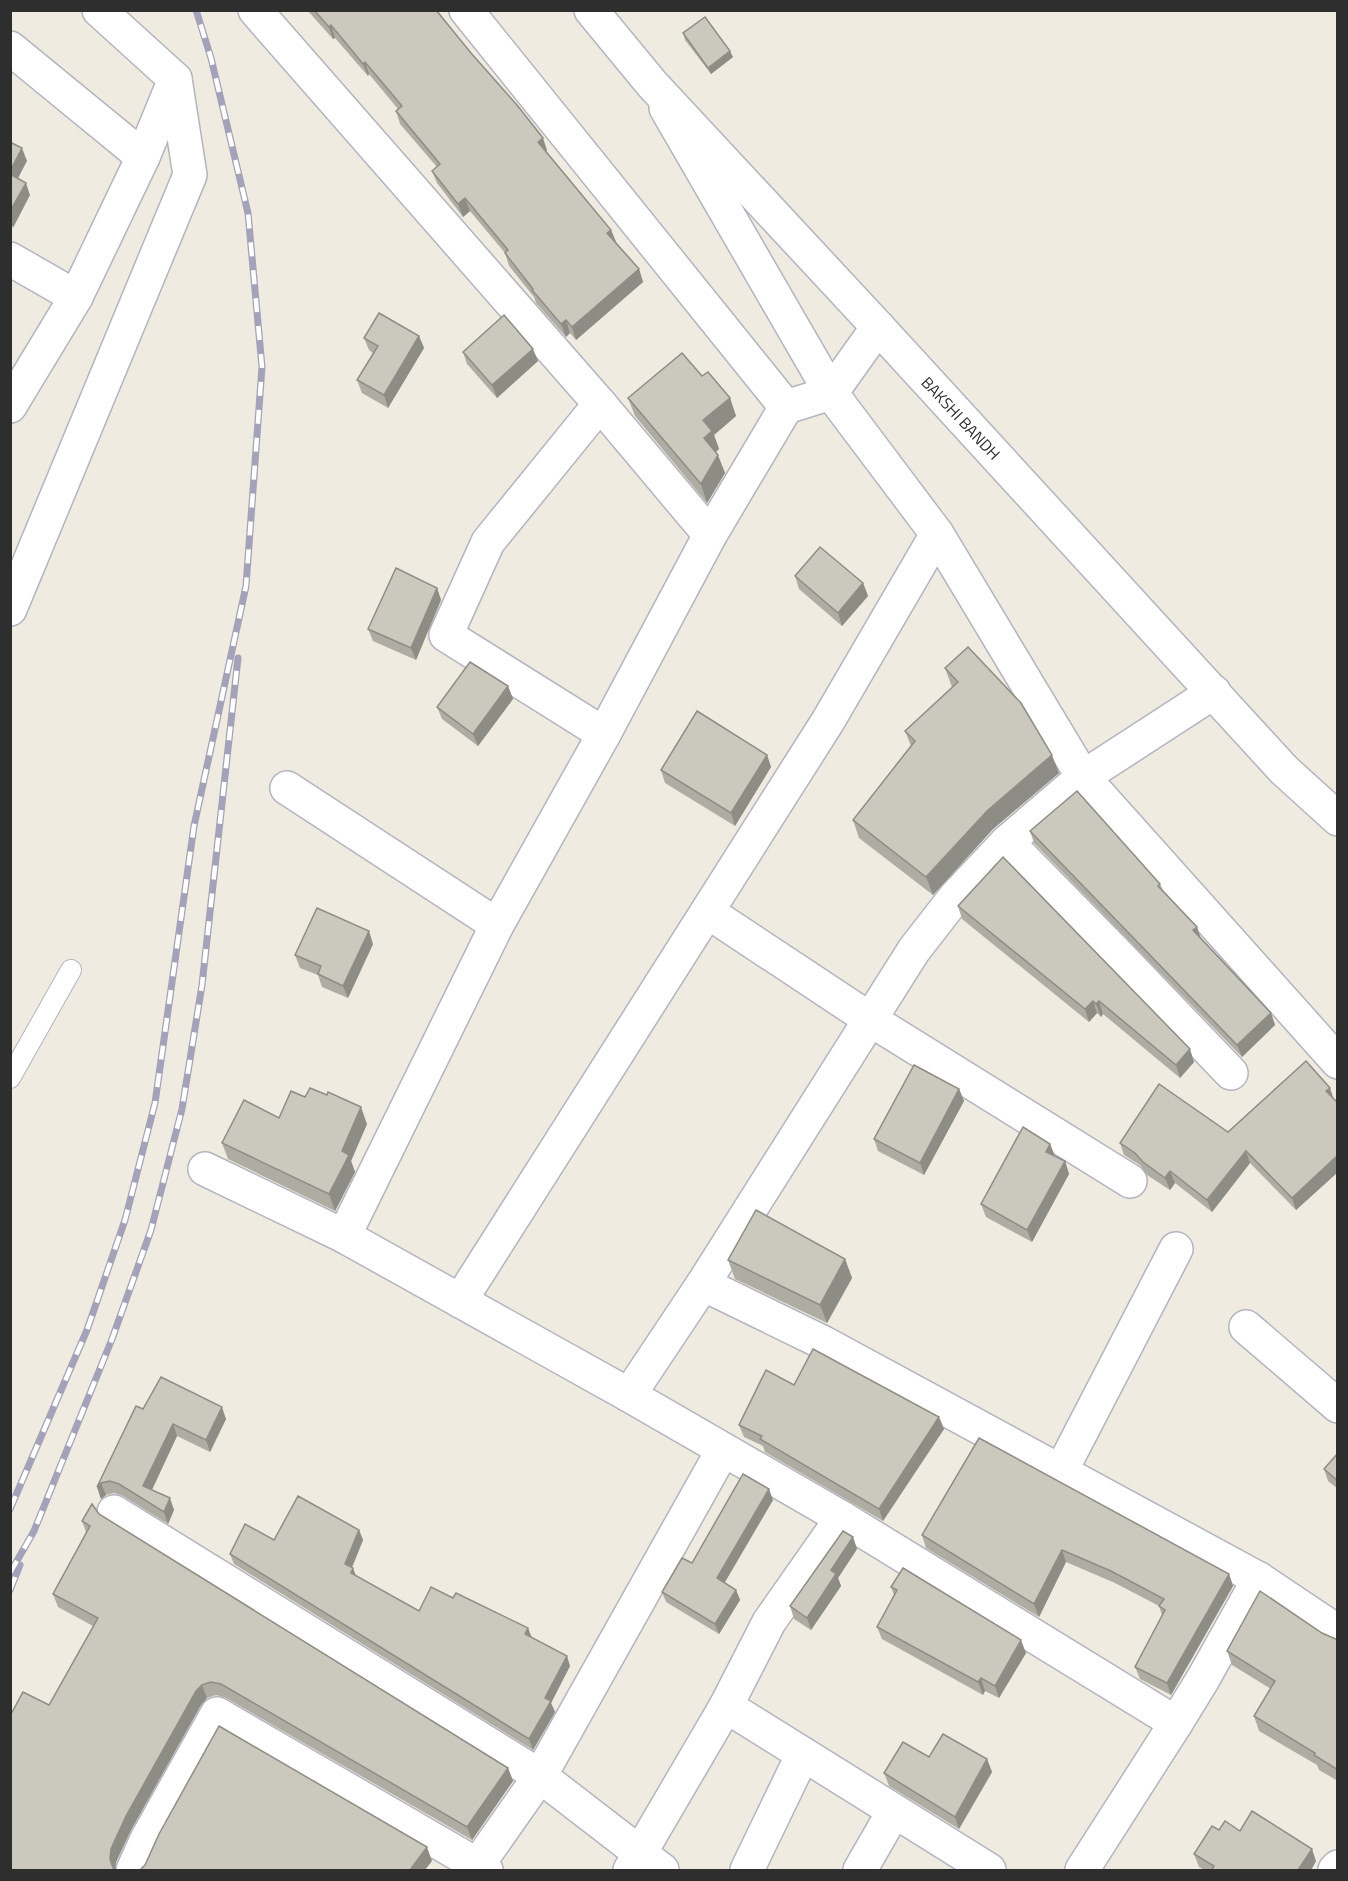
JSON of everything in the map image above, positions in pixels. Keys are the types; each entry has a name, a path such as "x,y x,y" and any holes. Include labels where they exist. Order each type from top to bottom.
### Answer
{"street":[{"path":"10,609 190,174 175,79 99,10"},
{"path":"255,10 600,404 710,535"},
{"path":"466,10 786,407"},
{"name":"BAKSHI BANDH","path":"591,10 652,84 1284,770 1338,819"},
{"path":"10,48 143,157"},
{"path":"10,406 75,297 143,157 175,79"},
{"path":"652,84 831,393 937,534 1083,777 1338,1062"},
{"path":"10,259 75,297"},
{"path":"344,1236 497,925 604,734 710,535 786,407 831,393 878,327"},
{"path":"600,404 488,542 446,635 604,734"},
{"path":"459,1301 828,721 937,534"},
{"path":"629,1395 703,1284 914,950 957,896 1007,842 1083,777 1214,692"},
{"path":"287,788 497,925"},
{"path":"1007,842 1231,1073"},
{"path":"708,912 870,1020 1130,1181"},
{"path":"205,1169 344,1236 629,1395 842,1518 1176,1723"},
{"path":"1061,1471 1176,1249"},
{"path":"703,1284 825,1342 1259,1579 1338,1632"},
{"path":"1246,1327 1338,1406"},
{"path":"133,1870 147,1839 217,1714 480,1869 540,1776 723,1450"},
{"path":"114,1512 540,1776 644,1864 779,1606 842,1518"},
{"path":"1082,1870 1203,1679 1259,1579"},
{"path":"726,1706 988,1870"},
{"path":"747,1870 803,1755"},
{"path":"860,1870 894,1811"}],"lane":[{"path":"10,1078 71,970"}],"building":[{"path":"314,10 436,10 543,138 538,142 611,230 607,233 639,269 572,327 566,320 561,324 505,253 508,250 465,198 458,204 432,171 440,164 396,111 402,106 365,62 363,64 331,25 329,27"},
{"path":"705,17 730,51 708,68 683,33"},
{"path":"10,142 22,148 10,171"},
{"path":"10,174 26,183 10,211"},
{"path":"379,313 419,336 384,395 357,380 378,346 364,338"},
{"path":"504,315 533,349 492,385 463,352"},
{"path":"682,353 702,376 708,372 730,398 703,420 712,431 704,438 718,455 701,484 628,398"},
{"path":"820,547 863,583 838,613 795,576"},
{"path":"396,568 437,588 411,648 368,629"},
{"path":"968,647 1021,703 1052,755 987,811 926,877 853,820 915,741 905,731 958,682 945,668"},
{"path":"470,662 508,686 473,734 437,707"},
{"path":"697,711 767,755 731,813 661,770"},
{"path":"1077,791 1160,884 1158,886 1197,927 1193,930 1271,1013 1237,1045 1030,831"},
{"path":"1003,857 1190,1049 1176,1065 1099,1001 1096,1004 1093,1001 1085,1009 958,906"},
{"path":"317,908 369,931 343,986 318,974 321,966 295,955"},
{"path":"1306,1061 1330,1088 1326,1091 1338,1103 1338,1155 1292,1198 1246,1151 1207,1200 1170,1171 1165,1178 1120,1143 1159,1084 1228,1132"},
{"path":"914,1065 959,1089 920,1163 874,1139"},
{"path":"310,1088 327,1095 328,1092 361,1107 342,1151 349,1155 329,1194 222,1143 244,1100 279,1118 291,1091 305,1097"},
{"path":"1023,1127 1050,1144 1046,1152 1065,1161 1027,1230 981,1204"},
{"path":"756,1210 845,1259 820,1305 728,1260"},
{"path":"813,1349 939,1417 879,1509 760,1439 762,1436 739,1425 766,1370 794,1385"},
{"path":"161,1377 222,1407 206,1440 173,1424 143,1486 170,1498 164,1512 119,1484 110,1481 101,1483 97,1487 136,1406 143,1409"},
{"path":"979,1438 1229,1574 1167,1683 1135,1667 1165,1610 1159,1606 1164,1599 1111,1571 1062,1550 1034,1604 922,1535"},
{"path":"1338,1453 1338,1481 1324,1469"},
{"path":"743,1474 769,1489 717,1578 736,1590 715,1624 662,1592 682,1558 692,1563"},
{"path":"298,1496 359,1530 345,1564 353,1568 351,1573 419,1611 431,1587 453,1598 456,1593 528,1628 525,1634 567,1656 545,1698 551,1701 529,1739 230,1554 245,1524 274,1540"},
{"path":"92,1504 99,1514 508,1768 467,1827 221,1684 211,1682 202,1685 196,1691 126,1816 111,1849 110,1859 113,1868 117,1870 10,1870 10,1716 23,1692 49,1705 98,1618 53,1594 90,1526 82,1521"},
{"path":"843,1531 853,1537 831,1570 836,1574 807,1618 790,1606"},
{"path":"903,1568 1021,1640 995,1686 981,1678 978,1682 877,1627 897,1590 891,1587"},
{"path":"1260,1591 1322,1633 1338,1640 1338,1770 1314,1755 1315,1753 1254,1716 1275,1681 1227,1651"},
{"path":"219,1726 427,1847 410,1870 140,1870 145,1865 159,1834"},
{"path":"943,1734 987,1759 955,1817 884,1773 903,1742 929,1757"},
{"path":"1252,1811 1312,1849 1298,1870 1215,1870 1212,1869 1214,1866 1194,1854 1212,1826 1219,1830 1225,1821 1240,1831"}],"railway":[{"path":"10,1509 87,1330 125,1220 155,1103 194,826 246,586 262,367 248,213 211,58 196,10"},
{"path":"10,1573 34,1531 112,1339 151,1230 182,1109 202,985 238,658"},
{"path":"10,1590 20,1565"}]}
